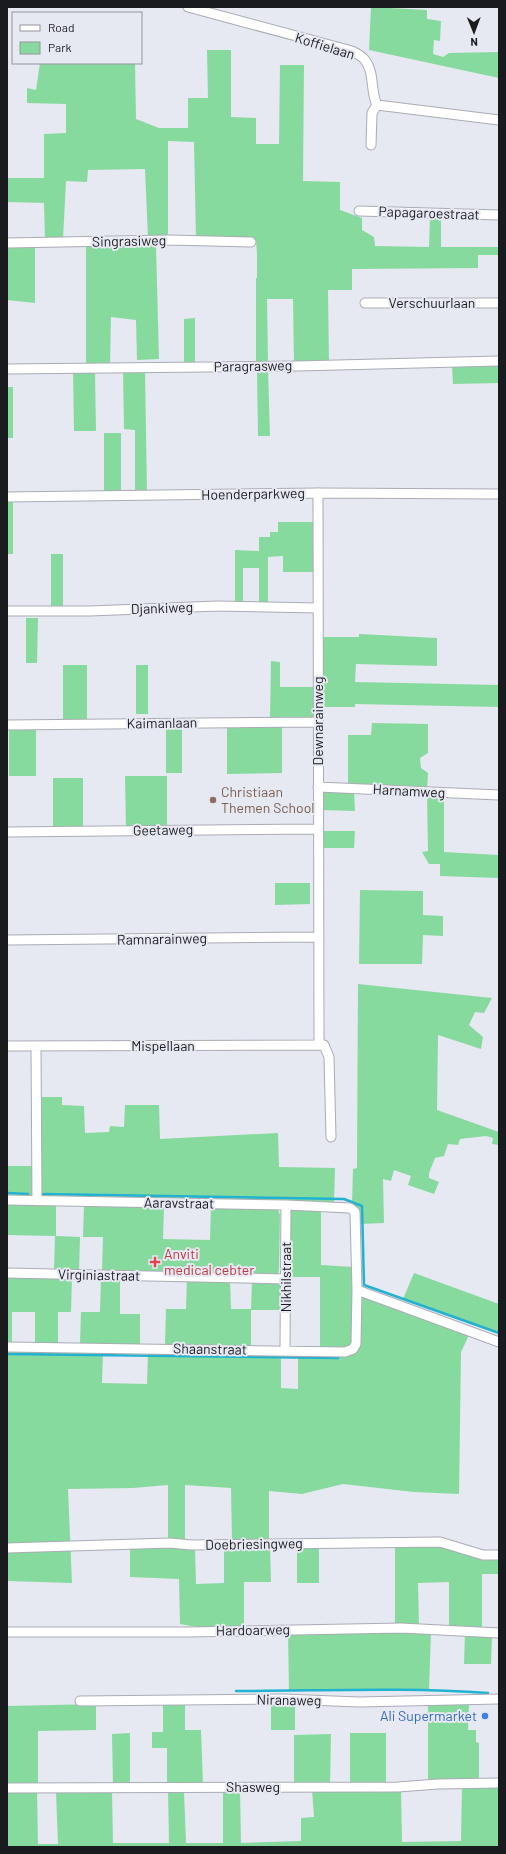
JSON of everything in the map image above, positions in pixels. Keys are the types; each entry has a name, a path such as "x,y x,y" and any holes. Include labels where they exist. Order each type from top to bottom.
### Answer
{"street":[{"name":"Koffielaan","path":"188,7 352,51 365,59 372,75 373,97 377,105"},
{"path":"371,145 372,112 377,105 499,120"},
{"name":"Papagaroestraat","path":"359,211 499,215"},
{"name":"Singrasiweg","path":"7,242 170,240 251,242"},
{"name":"Verschuurlaan","path":"365,303 499,303"},
{"name":"Paragrasweg","path":"7,369 316,366 499,361"},
{"name":"Hoenderparkweg","path":"7,497 318,493 499,494"},
{"name":"Dewnarainweg","path":"318,493 317,722 319,1045"},
{"name":"Djankiweg","path":"7,611 90,611 217,606 318,608"},
{"name":"Kaimanlaan","path":"7,725 317,722"},
{"name":"Harnamweg","path":"318,787 499,796"},
{"name":"Geetaweg","path":"7,832 318,829"},
{"name":"Ramnarainweg","path":"7,940 318,937"},
{"path":"319,1045 324,1045 329,1057 330,1137"},
{"name":"Mispellaan","path":"7,1046 319,1045"},
{"path":"36,1046 37,1201"},
{"name":"Aaravstraat","path":"7,1200 286,1205 350,1208"},
{"name":"Nikhilstraat","path":"285,1350 286,1205"},
{"name":"Shaanstraat","path":"7,1347 345,1352 353,1349 356,1344 357,1290 355,1212 350,1208"},
{"name":"Virginiastraat","path":"7,1273 286,1279"},
{"path":"357,1290 499,1342"},
{"name":"Doebriesingweg","path":"7,1548 170,1543 191,1545 440,1542 483,1555 499,1555"},
{"name":"Hardoarweg","path":"7,1632 188,1632 401,1628 499,1633"},
{"name":"Niranaweg","path":"80,1701 283,1699 359,1702 499,1700"},
{"name":"Shasweg","path":"7,1788 398,1787 438,1784 499,1783"}],"green space":[{"path":"371,7 427,10 427,19 441,21 440,41 434,40 433,54 443,57 449,53 499,52 499,78 369,50"},
{"path":"207,50 231,50 231,117 256,118 256,144 279,144 280,65 304,65 303,181 340,182 340,210 362,218 362,230 374,237 375,246 429,247 430,217 441,217 441,247 499,247 499,255 478,255 478,268 352,269 352,290 328,290 329,363 294,363 293,299 267,299 268,362 256,363 256,240 196,238 194,142 168,141 168,237 148,238 145,169 88,170 87,182 66,181 63,239 45,239 44,203 7,202 7,178 44,178 44,134 66,133 66,104 27,103 27,88 36,90 40,64 135,64 136,119 159,128 188,128 188,98 208,98"},
{"path":"7,245 35,245 35,303 7,300"},
{"path":"86,246 156,246 159,359 137,360 136,320 111,317 110,366 86,366"},
{"path":"195,318 195,363 184,363 184,319"},
{"path":"499,364 499,383 453,384 452,365"},
{"path":"257,370 268,370 270,436 258,436"},
{"path":"73,371 95,371 96,431 74,431"},
{"path":"123,371 145,371 147,493 135,493 135,430 124,429"},
{"path":"7,387 13,387 13,438 7,438"},
{"path":"104,433 121,433 121,491 104,491"},
{"path":"7,501 13,501 13,554 7,554"},
{"path":"278,522 315,522 314,572 283,572 283,556 268,557 268,603 259,604 259,568 243,568 243,604 235,604 235,550 259,551 259,537 270,537 270,532 278,532"},
{"path":"51,554 63,554 63,608 51,608"},
{"path":"26,618 38,618 37,663 26,663"},
{"path":"359,634 437,638 437,666 356,664 355,682 499,685 499,707 355,704 355,707 322,707 321,637 359,637"},
{"path":"271,661 280,662 280,687 314,687 313,716 311,719 270,719"},
{"path":"63,665 87,665 87,721 63,721"},
{"path":"136,665 148,665 148,714 136,714"},
{"path":"372,723 428,724 428,753 420,758 421,768 428,773 427,789 348,785 348,735 371,735"},
{"path":"282,726 282,773 227,774 227,727"},
{"path":"9,727 36,727 36,776 9,776"},
{"path":"166,727 182,727 182,773 166,773"},
{"path":"125,776 167,776 167,827 126,828"},
{"path":"53,778 83,778 83,828 53,828"},
{"path":"325,790 354,792 355,811 321,810 322,792"},
{"path":"427,794 444,795 444,852 499,855 499,878 440,876 440,864 429,864 422,852 428,851"},
{"path":"321,831 355,831 354,848 321,848"},
{"path":"275,883 310,883 310,904 275,905"},
{"path":"360,890 423,891 423,915 443,916 443,936 423,935 422,964 359,964"},
{"path":"358,984 492,998 484,1013 475,1012 469,1025 483,1037 481,1049 438,1035 437,1110 499,1132 499,1145 492,1144 493,1138 486,1136 460,1139 458,1145 448,1144 444,1156 435,1158 429,1173 429,1178 439,1182 434,1194 408,1185 411,1176 394,1170 391,1181 383,1179 384,1223 360,1224 357,1210 352,1205 353,1169 357,1168"},
{"path":"42,1097 62,1097 62,1105 84,1106 85,1133 109,1132 110,1126 124,1127 125,1105 159,1105 160,1139 278,1133 279,1167 335,1168 334,1202 7,1197 7,1166 41,1166"},
{"path":"7,1204 56,1205 56,1236 80,1237 79,1271 54,1270 55,1236 7,1235"},
{"path":"84,1205 164,1206 163,1239 210,1240 211,1206 273,1208 278,1210 280,1215 278,1274 102,1272 103,1237 83,1237"},
{"path":"291,1208 321,1209 321,1265 353,1267 353,1342 350,1347 345,1349 320,1348 320,1277 286,1277 287,1213"},
{"path":"414,1273 499,1304 499,1333 403,1299"},
{"path":"7,1276 72,1277 71,1312 58,1312 58,1343 35,1343 35,1312 12,1312 12,1343 7,1343"},
{"path":"101,1279 120,1279 120,1314 140,1314 140,1344 80,1344 81,1312 100,1312"},
{"path":"187,1279 230,1281 231,1309 251,1309 252,1281 278,1282 280,1285 280,1310 251,1310 251,1347 165,1346 166,1309 186,1309"},
{"path":"363,1297 469,1335 461,1352 459,1494 414,1492 343,1484 302,1494 269,1491 269,1542 232,1542 231,1488 185,1485 185,1542 168,1541 168,1485 133,1488 68,1489 72,1583 7,1581 7,1350 103,1352 102,1383 147,1384 148,1352 281,1354 281,1388 298,1389 298,1354 346,1356 355,1354 360,1344 359,1302"},
{"path":"297,1545 319,1545 319,1583 297,1583"},
{"path":"395,1545 442,1545 499,1557 499,1574 482,1574 482,1629 449,1627 449,1582 418,1583 419,1627 395,1625"},
{"path":"130,1546 195,1547 196,1584 224,1583 224,1546 270,1546 271,1582 244,1582 244,1628 208,1629 180,1624 179,1579 130,1577"},
{"path":"288,1632 431,1632 429,1690 289,1691"},
{"path":"465,1633 492,1636 491,1664 464,1664"},
{"path":"271,1703 295,1703 295,1730 271,1730"},
{"path":"428,1703 469,1703 468,1730 476,1730 476,1742 479,1743 479,1780 428,1781"},
{"path":"96,1704 96,1730 38,1731 38,1786 7,1786 7,1706"},
{"path":"185,1704 185,1730 201,1730 203,1784 167,1786 167,1748 152,1748 152,1732 163,1732 163,1705"},
{"path":"130,1733 130,1784 113,1784 112,1734"},
{"path":"350,1733 386,1733 386,1784 350,1784"},
{"path":"331,1734 330,1784 294,1784 294,1735"},
{"path":"462,1786 499,1786 499,1847 7,1847 7,1790 37,1790 38,1844 58,1844 56,1792 112,1792 113,1843 169,1843 168,1791 184,1791 186,1843 223,1843 223,1790 240,1790 241,1843 301,1841 301,1818 314,1817 312,1789 401,1790 402,1842 461,1841"}],"waterway":[{"path":"7,1193 28,1194"},
{"path":"43,1194 344,1199 362,1206 364,1285 499,1333"},
{"path":"7,1354 338,1358"},
{"path":"236,1691 425,1690 488,1693"}],"place":[{"name":"Christiaan Themen School","path":"213,800"},
{"name":"Anviti medical cebter","path":"155,1262"},
{"name":"Ali Supermarket","path":"485,1716"}]}
